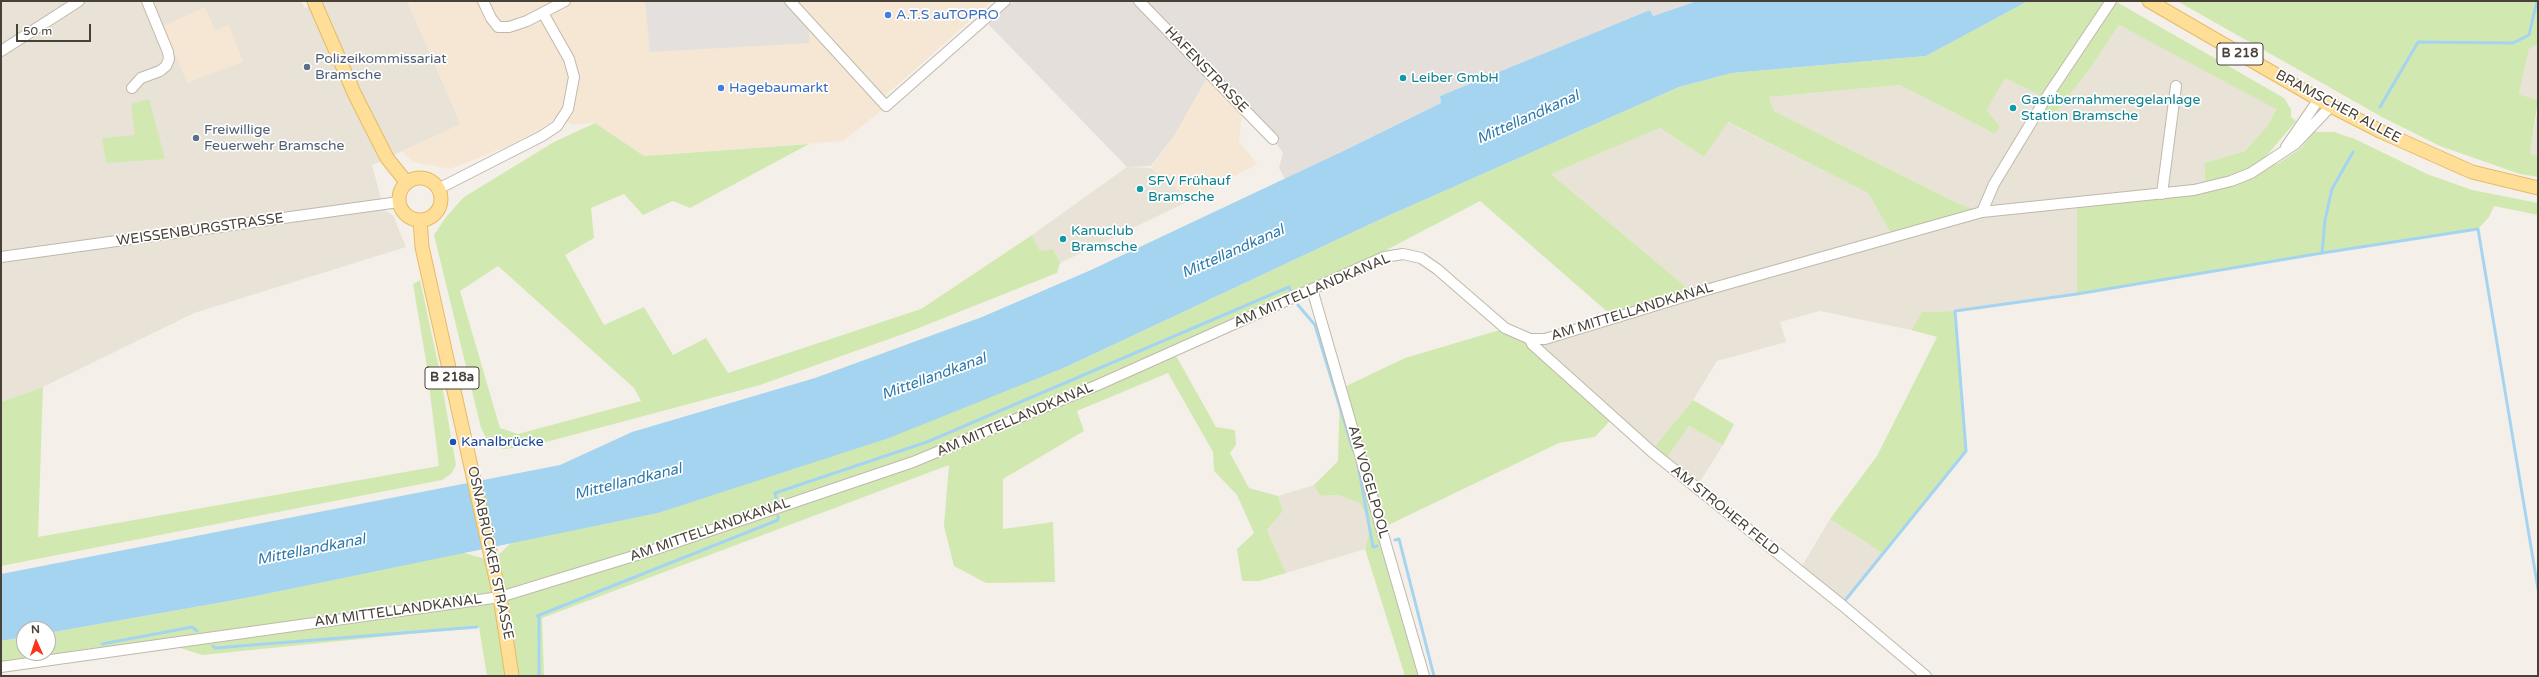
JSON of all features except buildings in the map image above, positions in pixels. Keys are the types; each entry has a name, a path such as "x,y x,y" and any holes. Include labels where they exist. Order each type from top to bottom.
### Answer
{"main road":[{"path":"314,1 355,95 387,158 407,183"},
{"name":"BRAMSCHER ALLEE","path":"2149,1 2331,106 2382,132 2459,168 2508,182 2538,188"},
{"path":"418,178 425,178 438,189 441,199 436,212 430,217 420,220 405,213 399,202 402,189 407,183 418,178"},
{"name":"OSNABRÜCKER STRASSE","path":"420,220 422,247 500,597 512,676"}],"street":[{"path":"1,51 79,1"},
{"path":"132,88 141,78 160,71 166,66 169,59 168,52 147,1"},
{"path":"483,1 491,18 498,26 509,27 543,13 565,1"},
{"path":"790,1 886,106 1005,1"},
{"name":"HAFENSTRASSE","path":"1139,1 1273,139"},
{"path":"1982,212 1994,184 2046,98 2111,1"},
{"path":"438,189 542,136 557,126 568,109 574,77 570,59 543,13"},
{"path":"2162,194 2176,86"},
{"name":"AM MITTELLANDKANAL","path":"2281,155 2319,99"},
{"name":"AM MITTELLANDKANAL","path":"1,667 500,597 650,551 913,462 1107,381 1384,257 1403,254 1421,258 1437,269 1505,328 1530,339 1545,339 1706,290 1982,212 2162,194 2194,190 2231,182 2251,173 2281,155 2308,133 2331,106"},
{"name":"WEISSENBURGSTRASSE","path":"1,257 399,202"},
{"name":"AM VOGELPOOL","path":"1312,289 1424,676"},
{"name":"AM STROHER FELD","path":"1530,339 1532,344 1651,451 1842,604 1926,676"}],"shaded area":[{"path":"1,1 301,1 305,8 322,1 407,1 461,124 372,165 384,210 393,215 406,247 194,313 43,387 1,402"},
{"path":"407,1 992,1 877,103 882,110 843,141 644,156 594,123 572,125 558,116 544,127 513,144 450,169 413,162 402,151 461,124"},
{"path":"645,1 784,1 808,28 810,43 650,52"},
{"path":"1014,1 1135,1 1207,78 1174,136 1151,166 1127,167 988,24"},
{"path":"1139,1 1697,1 1652,16 1650,10 1440,96 1441,103 1285,179 1279,168 1283,153 1273,139"},
{"path":"205,7 215,30 229,25 243,62 187,83 163,26"},
{"path":"2119,25 2276,108 2268,125 2245,151 2205,163 2205,188 2077,202 2077,294 1955,311 1922,312 1911,330 1820,311 1780,322 1786,342 1717,361 1693,400 1651,451 1612,419 1617,413 1533,336 1691,291 1551,174 1660,128 1704,157 1727,122 1868,193 1893,237 1981,212 1959,204 1774,111 1769,97 1900,85 1995,134 2000,127 1987,110 2005,77 2046,98 2049,121 2089,70"},
{"path":"2538,44 2538,100 2519,94 2529,49"},
{"path":"1207,78 1242,115 1239,141 1257,164 1191,200 1151,168 1174,136"},
{"path":"2538,107 2538,156 2530,154"},
{"path":"1127,167 1151,168 1191,200 1060,263 1053,249 1040,252 1032,235"},
{"path":"1689,426 1723,445 1696,488 1664,462"},
{"path":"1314,485 1320,496 1339,495 1360,502 1371,525 1365,549 1286,573 1267,530 1283,511 1278,496"},
{"path":"1830,519 1882,553 1842,605 1799,571"}],"green space":[{"path":"2028,1 2115,1 2284,98 2291,109 2291,117 2296,121 2252,173 2279,163 2301,148 2314,132 2334,132 2355,139 2427,174 2472,190 2538,203 2538,215 2494,206 2489,217 2478,229 2077,294 2077,202 2205,188 2205,163 2245,151 2268,125 2276,109 2119,25 2089,70 2049,121 2037,114 2046,98 2005,78 1987,110 2000,127 1995,134 1900,85 1769,97 1774,111 1959,204 1982,212 1893,237 1868,193 1728,122 1704,157 1660,128 1551,174 1691,291 1611,315 1480,201 1312,289 1174,352 1216,427 1235,430 1236,445 1230,453 1249,488 1278,496 1283,511 1267,530 1286,573 1259,581 1242,581 1237,549 1254,533 1237,495 1214,471 1213,452 1168,373 1077,411 1084,431 1003,479 1003,529 1053,522 1055,582 986,583 954,566 944,526 949,465 542,618 544,676 487,676 479,627 202,655 168,644 56,659 56,632 246,598 461,552 492,561 512,542 658,513 1066,367 1381,219 1679,87 1732,73 1926,56"},
{"path":"2177,1 2538,1 2538,44 2529,49 2519,94 2538,100 2530,154 2538,156 2538,177 2520,174 2440,146 2382,117"},
{"path":"149,99 165,159 106,163 102,138 135,135 131,104"},
{"path":"595,123 644,156 809,144 690,208 673,201 643,215 624,194 591,208 594,238 565,255 604,325 644,307 673,355 706,338 728,373 921,309 1032,235 1040,251 1053,249 1060,263 1057,273 906,333 760,385 535,445 504,449 490,445 481,428 434,235 446,217 464,197 554,142","holes":["498,266 634,388 641,401 518,434 500,428 460,291"]},
{"path":"420,280 439,368 456,465 451,474 442,480 1,566 1,402 43,387 38,537 439,466 426,361 413,284"},
{"path":"1955,311 1966,451 1882,553 1830,519 1877,456 1937,337 1911,330 1922,312"},
{"path":"1503,329 1517,340 1533,336 1617,413 1595,437 1559,443 1382,528 1424,676 1405,676 1365,549 1371,525 1360,503 1339,495 1320,496 1314,485 1338,461 1340,389 1405,358"},
{"path":"1693,400 1734,424 1723,445 1689,426 1664,462 1651,451"},
{"path":"16,638 16,661 45,661 1,667 1,641"}],"water":[{"name":"Mittellandkanal","path":"1697,1 2028,1 1926,56 1732,73 1679,87 1381,219 1066,367 889,438 658,513 246,598 56,632 56,621 16,621 16,638 1,641 1,574 560,465 632,432 815,378 982,317 1091,270 1339,153 1441,103 1440,96 1650,10 1653,16"}],"waterway":[{"path":"2380,107 2418,42 2513,43 2529,35 2537,1"},
{"path":"1843,603 1966,451 1955,311 2077,294 2322,253 2325,220 2332,189 2353,152"},
{"path":"2322,253 2478,229 2538,589"},
{"path":"776,498 775,493 927,442 1289,287 1291,292"},
{"path":"1298,305 1315,325 1353,450"},
{"path":"1358,465 1373,547 1377,546"},
{"path":"537,616 778,520 778,516"},
{"path":"1395,540 1399,539 1434,676"},
{"path":"539,615 539,676"},
{"path":"102,644 192,627 197,631"},
{"path":"213,646 215,648 477,627"}],"place":[{"name":"A.T.S auTOPRO","path":"888,15"},
{"name":"Polizeikommissariat Bramsche","path":"307,67"},
{"name":"Leiber GmbH","path":"1403,78"},
{"name":"Hagebaumarkt","path":"721,88"},
{"name":"Gasübernahmeregelanlage Station Bramsche","path":"2013,108"},
{"name":"Freiwillige Feuerwehr Bramsche","path":"196,138"},
{"name":"SFV Frühauf Bramsche","path":"1140,189"},
{"name":"Kanuclub Bramsche","path":"1063,239"},
{"name":"Kanalbrücke","path":"453,442"}]}
